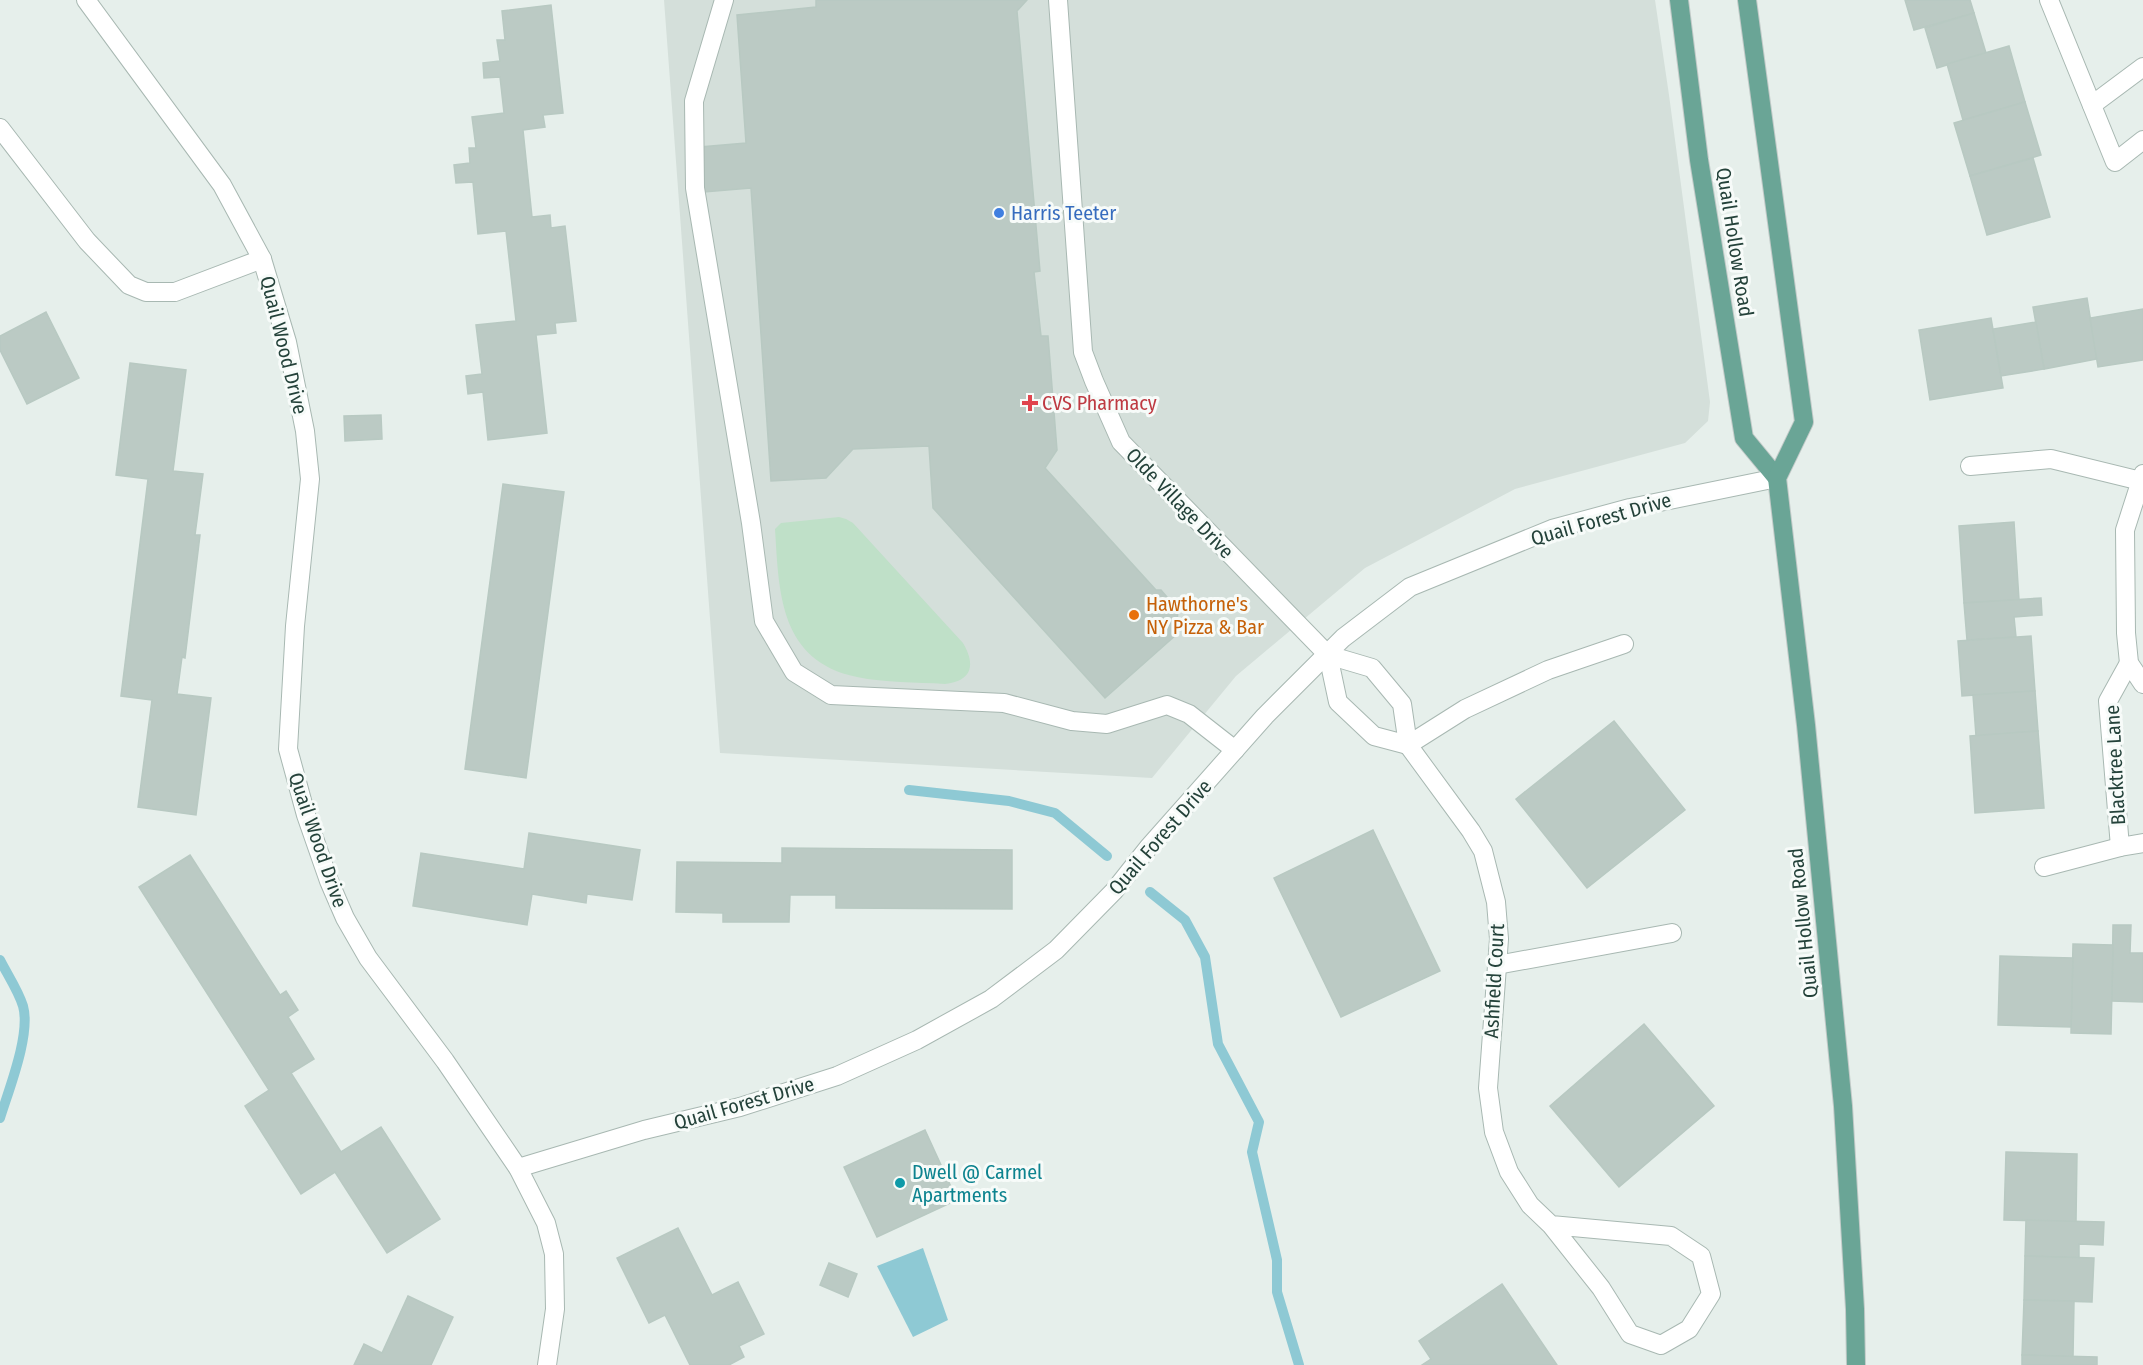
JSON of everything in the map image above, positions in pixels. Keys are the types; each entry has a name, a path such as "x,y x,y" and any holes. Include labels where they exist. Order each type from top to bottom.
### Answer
{"main road":[{"name":"Quail Hollow Road","path":"1679,0 1698,160 1744,438 1778,478 1806,725 1843,1106 1855,1309 1856,1365"},
{"path":"1747,0 1804,422 1778,478"}],"street":[{"name":"Quail Wood Drive","path":"86,0 222,185 262,259 289,354 305,431 309,479 295,626 288,749 306,815 329,881 345,918 368,958 445,1061 518,1168 546,1223 554,1254 555,1309 547,1365"},
{"path":"724,0 694,101 695,188 751,523 764,621 794,672 831,695 1004,703 1072,721 1107,724 1167,705 1189,714 1235,750"},
{"name":"Olde Village Drive","path":"1058,0 1083,352 1094,381 1121,442 1328,655"},
{"path":"2049,0 2115,162 2143,140"},
{"path":"2092,105 2143,67"},
{"name":"Quail Wood Drive","path":"0,128 87,241 129,285 146,292 174,292 262,259"},
{"path":"1970,466 2051,459 2142,478"},
{"name":"Quail Forest Drive","path":"518,1168 644,1130 740,1107 837,1076 917,1040 991,999 1056,950 1114,891 1265,716 1343,639 1410,587 1552,529 1630,508 1778,478"},
{"name":"Blacktree Lane","path":"2142,478 2125,530 2126,633 2129,663 2143,684"},
{"path":"1328,655 1338,702 1374,736 1408,745 1465,709 1548,670 1623,644"},
{"name":"Ashfield Court","path":"1328,655 1372,668 1402,704 1408,745 1483,851 1496,902 1499,939 1488,1088 1494,1132 1509,1172 1530,1205 1551,1225 1601,1287 1630,1334 1661,1345 1689,1329 1711,1294 1701,1256 1671,1236 1551,1225"},
{"name":"Blacktree Lane","path":"2129,663 2108,701 2120,847 2143,843"},
{"path":"2044,867 2120,847"},
{"path":"1497,965 1672,933"}],"shaded area":[{"path":"664,0 1655,0 1710,402 1708,421 1685,443 1515,489 1365,568 1236,676 1152,778 720,753"}],"green space":[{"path":"839,517 853,523 963,643 970,665 966,676 945,684 857,677 831,669 812,656 798,640 788,621 782,599 775,529 781,523"}],"water":[{"path":"923,1248 948,1320 913,1337 877,1266"}],"building":[{"path":"816,0 1027,0 1017,11 1040,271 1034,272 1041,336 1048,336 1057,450 1045,468 1156,590 1161,590 1178,610 1176,635 1105,698 933,508 929,446 853,449 826,478 771,481 751,188 704,192 700,147 746,143 737,15 816,7"},
{"path":"1905,0 1970,0 1974,13 1914,30"},
{"path":"551,5 563,113 543,115 545,127 523,130 532,217 550,215 551,228 565,226 576,321 555,323 556,333 536,335 547,433 488,440 483,392 468,394 466,376 482,374 476,325 516,321 506,231 478,234 473,182 456,183 454,165 470,163 469,148 476,148 472,117 504,113 500,77 484,78 483,63 500,61 497,40 505,40 502,11"},
{"path":"1974,13 1986,53 1937,68 1925,28"},
{"path":"2009,46 2025,102 1963,120 1947,64"},
{"path":"2025,102 2041,155 1970,176 1954,123"},
{"path":"2033,158 2050,217 1987,235 1970,176"},
{"path":"2087,298 2097,359 2044,369 2033,307"},
{"path":"2143,309 2143,360 2098,367 2090,318"},
{"path":"46,312 79,378 27,404 0,350 0,336"},
{"path":"1991,318 2003,388 1930,400 1919,330"},
{"path":"2036,322 2044,369 2001,376 1993,329"},
{"path":"130,363 186,370 173,471 203,474 195,535 200,535 185,658 182,657 177,694 211,698 196,815 138,807 152,700 121,696 148,479 116,475"},
{"path":"381,415 382,439 345,441 344,416"},
{"path":"503,484 564,492 526,778 465,769"},
{"path":"2014,522 2019,600 1964,603 1959,526"},
{"path":"2041,598 2042,615 2014,617 2016,637 1967,640 1964,603"},
{"path":"2031,636 2035,691 1962,696 1958,641"},
{"path":"2035,691 2038,731 1976,736 1973,695"},
{"path":"1614,721 1685,810 1587,888 1516,799"},
{"path":"2038,731 2044,808 1975,813 1970,736"},
{"path":"1373,830 1440,971 1341,1017 1274,878"},
{"path":"529,833 640,850 632,900 587,894 586,903 532,894 527,925 413,906 421,853 524,869"},
{"path":"782,848 1012,850 1012,909 836,908 836,895 790,895 789,922 723,922 723,913 676,912 677,862 782,863"},
{"path":"190,855 280,995 286,991 298,1010 288,1017 314,1059 291,1073 341,1152 381,1127 440,1219 387,1253 335,1172 301,1194 245,1106 269,1090 139,887"},
{"path":"2113,925 2131,925 2130,953 2143,953 2143,1002 2112,1001"},
{"path":"2073,944 2113,945 2111,1034 2071,1033"},
{"path":"2000,956 2073,958 2071,1027 1998,1025"},
{"path":"1644,1024 1714,1106 1619,1187 1550,1106"},
{"name":"Dwell @ Carmel Apartments","path":"925,1130 957,1200 877,1237 844,1167"},
{"path":"2006,1152 2077,1154 2076,1222 2004,1220"},
{"path":"2026,1220 2104,1222 2103,1245 2079,1244 2079,1258 2025,1256"},
{"path":"678,1228 712,1295 738,1282 764,1334 739,1346 744,1357 729,1365 690,1365 665,1315 649,1323 617,1258"},
{"path":"2025,1256 2094,1258 2092,1302 2024,1300"},
{"path":"829,1263 857,1274 848,1297 820,1285"},
{"path":"1502,1284 1557,1365 1422,1365 1431,1359 1419,1341"},
{"path":"408,1296 453,1317 431,1365 354,1365 364,1344 382,1353"},
{"path":"2024,1300 2074,1301 2073,1357 2022,1355"},
{"path":"2022,1355 2097,1357 2097,1365 2022,1365"}],"waterway":[{"path":"909,790 1009,801 1055,813 1107,856"},
{"path":"1150,892 1185,920 1205,957 1218,1044 1259,1122 1252,1152 1277,1260 1277,1292 1299,1365"},
{"path":"0,960 21,1000 25,1018 22,1046 0,1118"}],"place":[{"name":"Harris Teeter","path":"999,213"},
{"name":"CVS Pharmacy","path":"1030,403"},
{"name":"Hawthorne's NY Pizza & Bar","path":"1134,615"},
{"name":"Dwell @ Carmel Apartments","path":"900,1183"}]}
